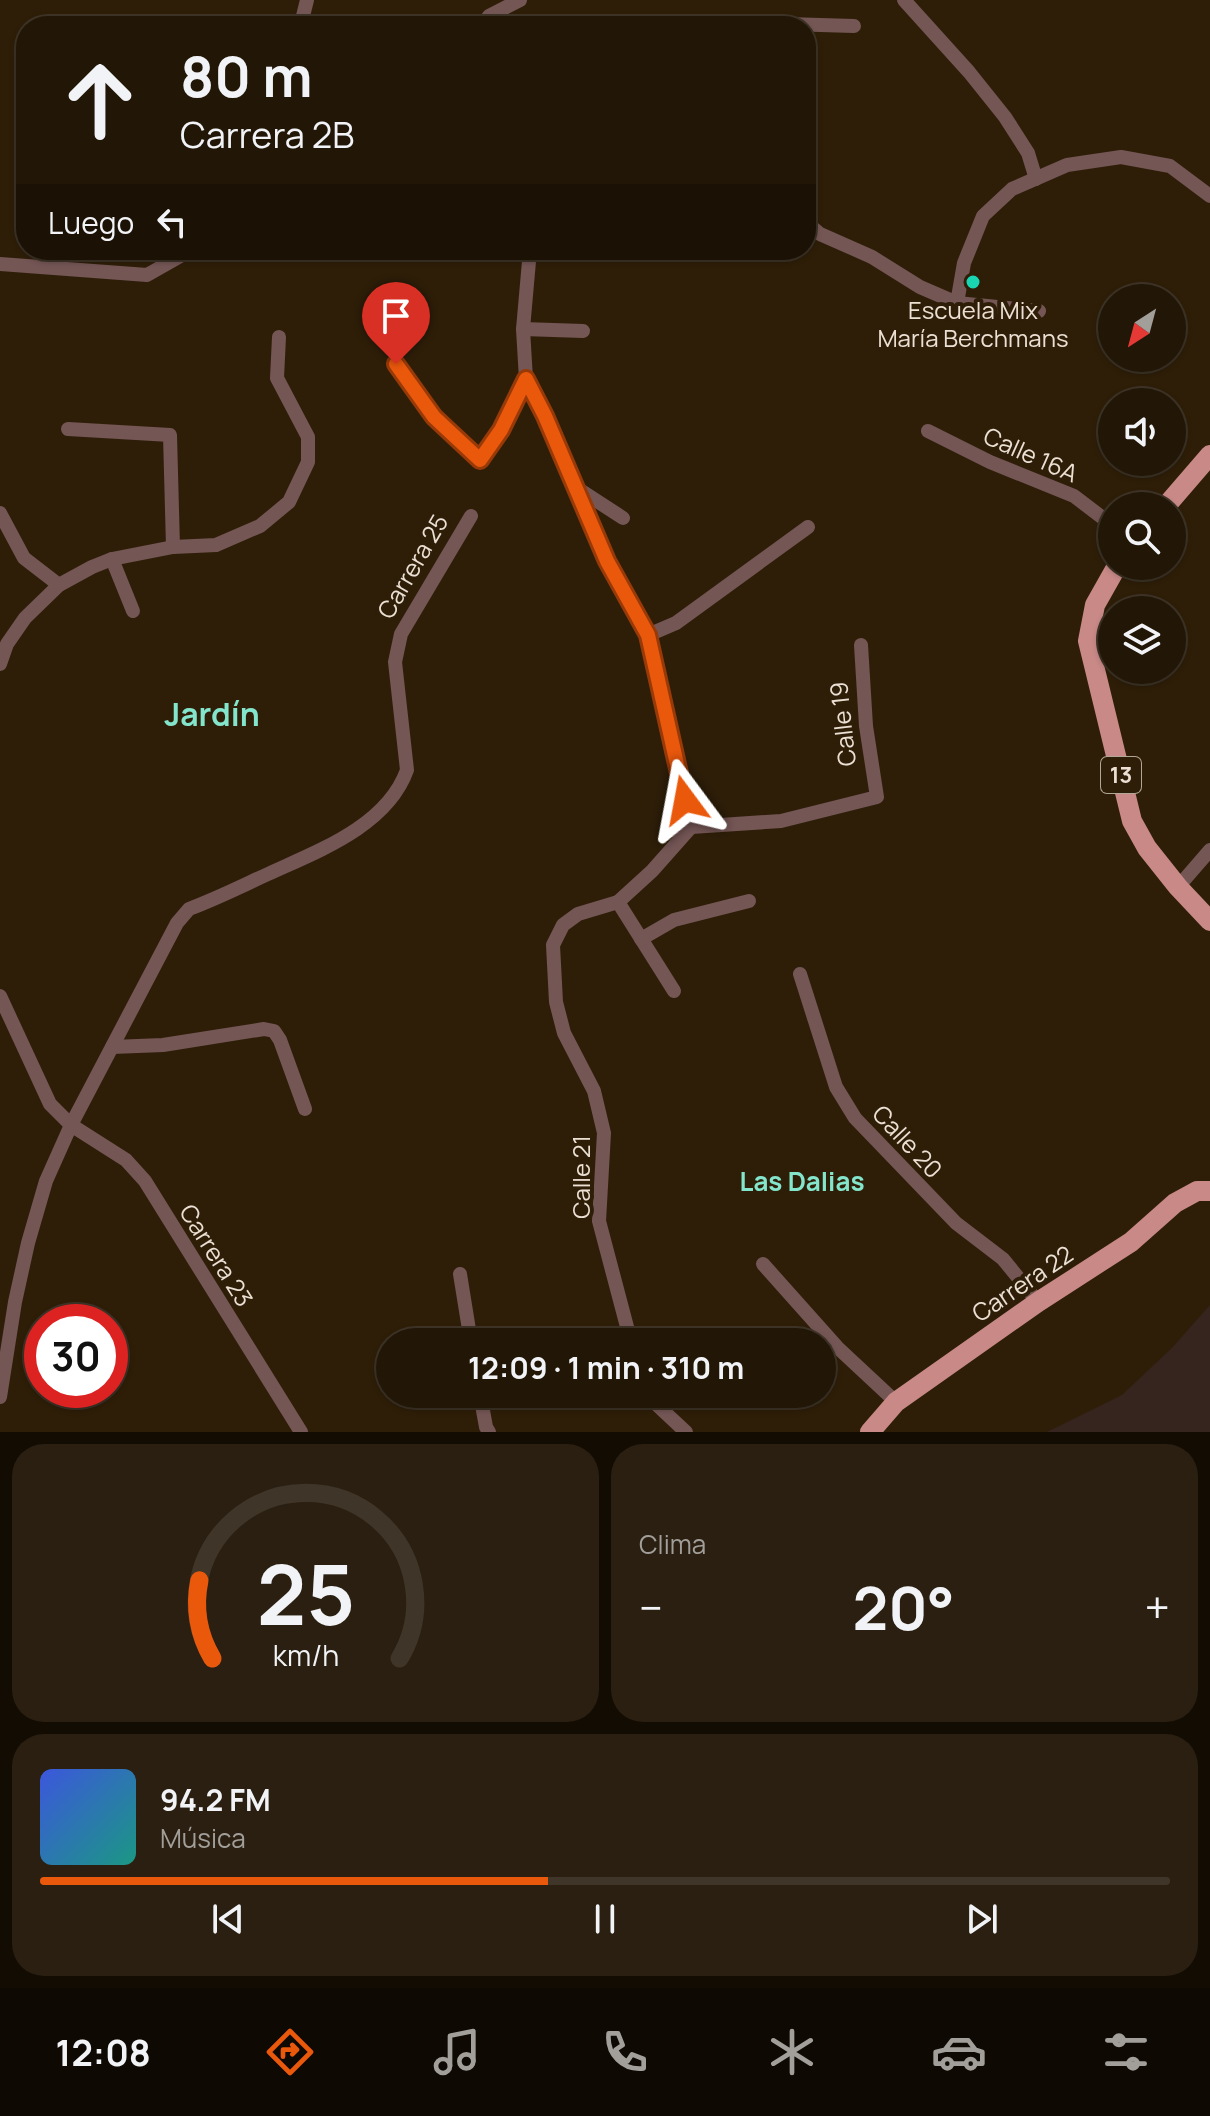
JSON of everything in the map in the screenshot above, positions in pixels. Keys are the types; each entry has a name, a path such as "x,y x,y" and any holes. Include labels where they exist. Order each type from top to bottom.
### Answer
{"main road":[{"path":"1178,492 1210,455"},
{"name":"13","path":"1109,580 1095,605 1088,641 1132,821 1147,848 1210,921"},
{"name":"Carrera 22","path":"870,1432 896,1402 1038,1302 1131,1242 1175,1203 1197,1191 1210,1191"}],"street":[{"path":"489,16 520,0"},
{"path":"904,0 1005,117 1028,153 1036,179"},
{"path":"816,25 854,26"},
{"path":"957,303 964,263 983,216 1012,189 1067,165 1121,157 1170,166 1210,196"},
{"path":"816,231 872,257 920,287 957,303 1039,311"},
{"path":"0,264 147,275 173,260"},
{"path":"529,260 523,329 526,379 607,561 648,635 691,827 652,871 618,902 674,991"},
{"path":"523,329 583,331"},
{"path":"0,664 3,642 59,585 112,559 173,547 216,545 260,526 289,502 308,462 308,437 277,378 279,337"},
{"path":"396,364 434,417 480,460 501,430 526,379"},
{"path":"68,429 170,435 173,547"},
{"name":"Calle 16A","path":"928,431 990,462 1074,496 1098,514"},
{"path":"576,488 623,518"},
{"path":"0,513 24,558 59,585"},
{"name":"Carrera 25","path":"112,1047 177,923 189,909 330,845 364,823 395,795 407,770 395,662 401,634 471,516"},
{"path":"648,635 676,623 808,527"},
{"path":"112,559 133,611"},
{"name":"Calle 19","path":"691,827 781,821 877,797 866,726 861,645"},
{"path":"1178,887 1210,850"},
{"path":"641,939 674,920 749,901"},
{"name":"Calle 21","path":"618,902 578,914 563,925 553,945 556,1002 564,1033 594,1091 604,1133 599,1221 627,1328"},
{"name":"Calle 20","path":"800,974 836,1087 855,1118 956,1223 1003,1259 1038,1302"},
{"name":"Carrera 23","path":"0,996 50,1104 71,1125 126,1160 145,1181 301,1432"},
{"path":"0,1397 15,1302 46,1181 112,1047 163,1045 264,1029 274,1031 305,1109"},
{"path":"763,1264 837,1347 896,1402"},
{"path":"460,1274 469,1328"},
{"path":"483,1408 489,1432"},
{"path":"660,1408 686,1432"}],"shaded area":[{"path":"1210,1305 1210,1432 1047,1432 1122,1395 1172,1348"}],"place":[{"name":"Escuela Mix María Berchmans","path":"973,282"}],"district":[{"name":"Jardín","path":"212,714"},
{"name":"Las Dalias","path":"802,1181"}],"route":[{"path":"396,364 434,417 480,460 501,430 526,379 607,561 648,635 685,800"}]}
